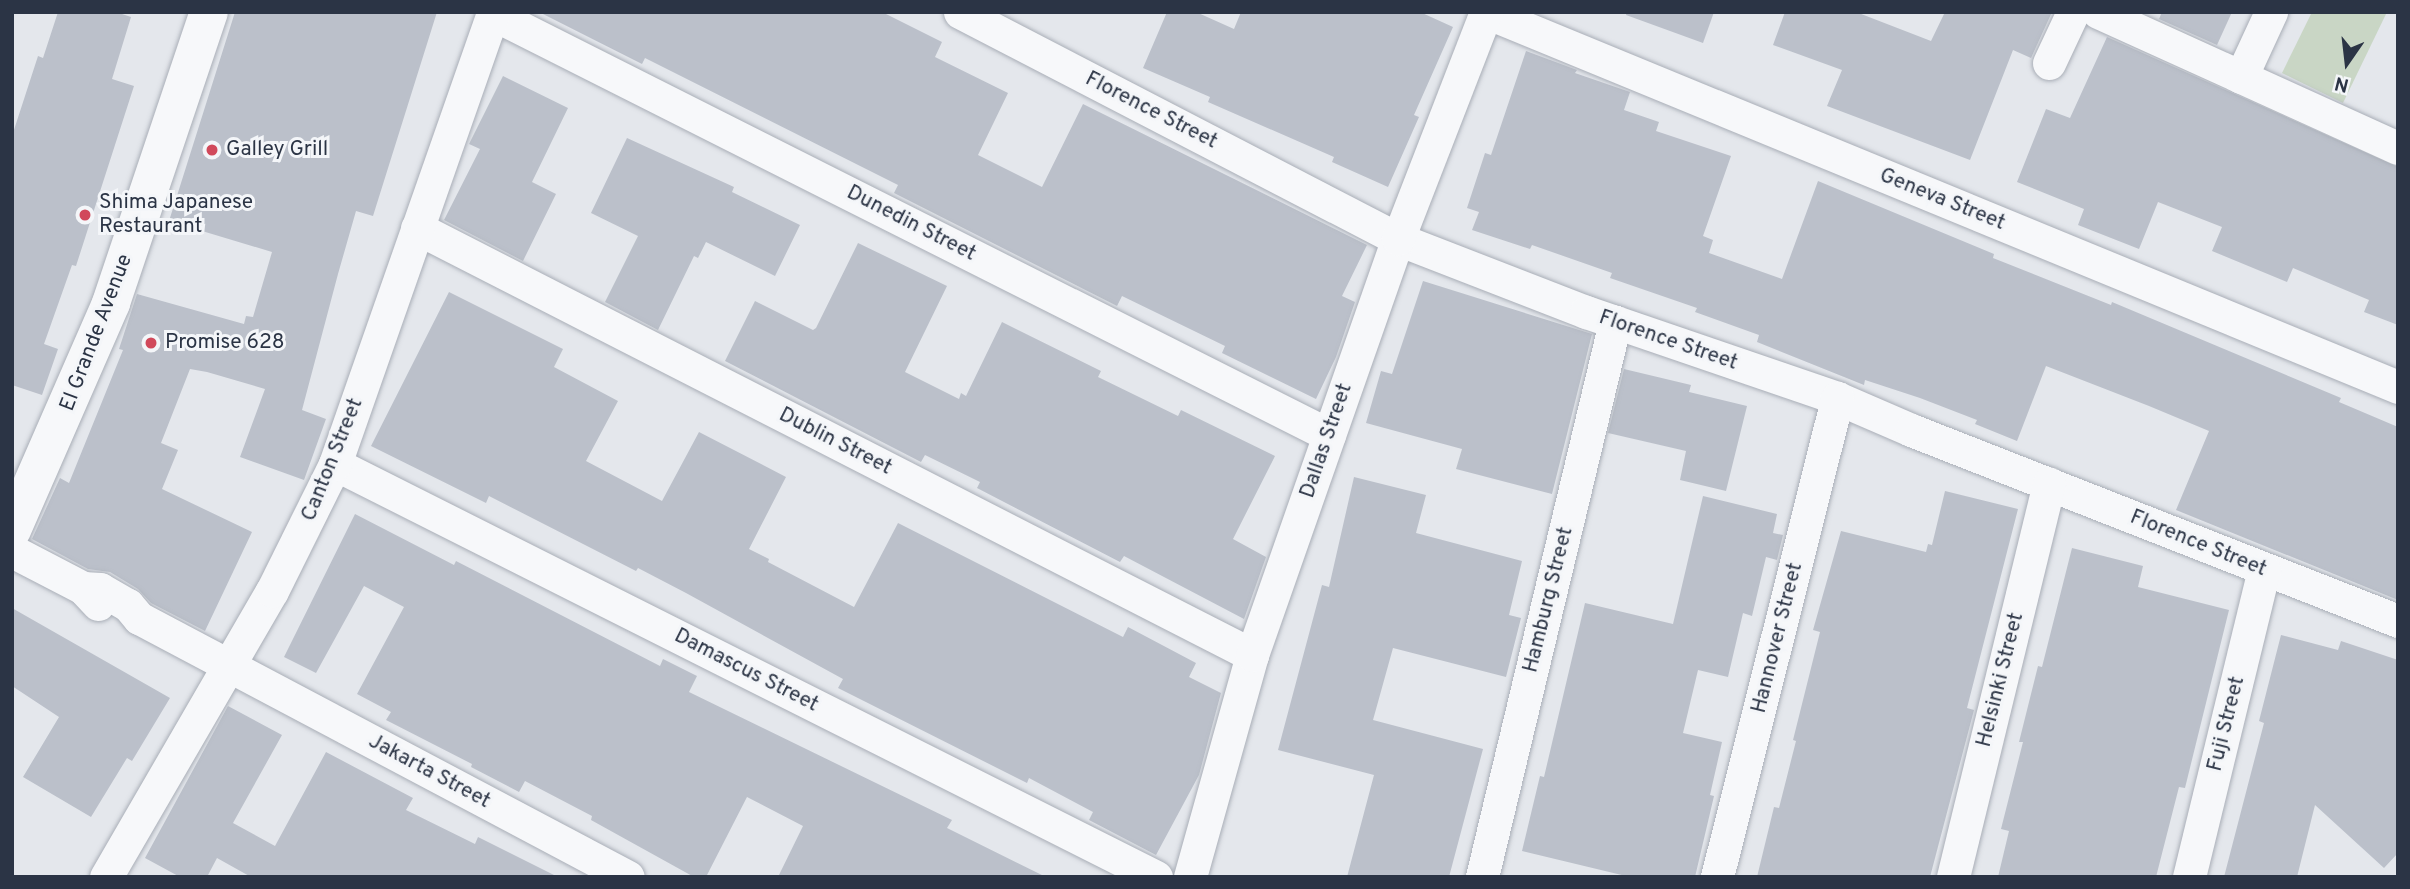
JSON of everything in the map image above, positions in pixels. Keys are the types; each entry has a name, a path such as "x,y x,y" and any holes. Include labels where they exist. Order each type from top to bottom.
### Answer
{"street":[{"name":"El Grande Avenue","path":"12,530 111,303 209,12"},
{"name":"Florence Street","path":"960,12 1398,239 1615,323 1837,398 2264,570 2398,621"},
{"name":"Dallas Street","path":"1190,877 1252,655 1398,239 1486,12"},
{"name":"Geneva Street","path":"1486,12 2398,387"},
{"path":"2049,63 2073,12"},
{"path":"2098,12 2398,148"},
{"path":"2241,77 2271,12"},
{"name":"Canton Street","path":"115,874 306,526 335,464 493,13"},
{"name":"Dunedin Street","path":"493,13 1329,435"},
{"name":"Dublin Street","path":"417,229 1252,655"},
{"name":"Hamburg Street","path":"1482,877 1615,323"},
{"name":"Hannover Street","path":"1717,877 1837,398"},
{"name":"Damascus Street","path":"335,464 1156,877"},
{"name":"Helsinki Street","path":"1953,877 2049,484"},
{"name":"Jakarta Street","path":"12,551 83,588 93,602 122,617 139,618 628,877"},
{"name":"Fuji Street","path":"2189,877 2264,570"}],"green space":[{"path":"2312,12 2387,12 2343,103 2282,73"}],"building":[{"path":"58,12 116,12 131,17 112,79 134,86 76,266 72,265 44,344 58,349 42,395 12,385 12,136 38,56 43,58"},
{"path":"235,12 437,12 373,216 356,211 338,274 302,410 326,419 304,480 240,457 265,389 207,372 190,369 161,443 178,450 162,489 252,532 205,631 151,603 138,589 110,572 88,569 32,539 60,478 69,483 123,350 119,349 137,294 244,324 246,316 253,317 272,252 169,221"},
{"path":"539,12 882,12 942,42 935,57 1008,93 978,155 1042,187 1083,104 1367,245 1342,296 1355,302 1336,357 1316,399 1222,353 1225,346 1122,296 1117,306 894,193 898,185 645,58 642,64"},
{"path":"1167,12 1196,12 1234,29 1241,12 1420,12 1453,27 1414,115 1419,117 1388,187 1332,162 1334,157 1208,102 1210,97 1143,68"},
{"path":"1627,12 1714,12 1703,43 1626,15"},
{"path":"1785,12 1856,12 1931,41 1945,12 2052,12 2031,58 2013,50 1970,160 1827,106 1842,70 1773,45"},
{"path":"2162,12 2232,12 2217,45 2159,19"},
{"path":"2107,37 2398,167 2398,325 2364,312 2369,300 2293,268 2287,282 2212,251 2222,227 2158,202 2139,249 2078,225 2084,209 2017,182 2046,109 2070,118"},
{"path":"1526,51 1577,70 1575,73 1630,92 1624,110 1659,122 1656,131 1731,156 1703,236 1713,240 1709,253 1782,279 1818,181 1994,254 1993,258 2111,305 2112,302 2341,398 2339,402 2398,427 2398,600 2176,510 2209,431 2149,406 2046,366 2017,441 1975,424 1977,420 1920,398 1865,380 1864,385 1757,342 1759,335 1695,312 1697,308 1610,278 1612,273 1532,245 1530,249 1472,230 1479,212 1467,208 1485,153 1491,155"},
{"path":"503,76 568,108 532,182 556,194 523,261 444,220 480,149 469,144"},
{"path":"627,138 734,187 732,192 800,225 775,276 706,242 698,258 694,256 658,330 605,302 638,236 591,213"},
{"path":"858,243 947,286 905,372 959,399 961,393 966,396 1002,322 1101,371 1098,377 1178,416 1181,410 1275,456 1233,539 1266,557 1244,619 1124,556 1120,562 977,488 980,482 925,455 921,462 725,361 755,301 813,330 816,328"},
{"path":"1423,281 1592,334 1552,494 1456,469 1462,449 1366,423 1381,371 1392,374"},
{"path":"449,292 563,349 554,367 618,401 586,461 662,501 699,432 786,477 749,549 769,559 768,562 854,607 898,523 1123,637 1128,627 1196,663 1189,677 1221,693 1199,775 1156,855 1089,820 1093,812 1029,778 1027,783 838,688 843,679 686,593 638,568 636,571 489,496 486,503 371,446"},
{"path":"1624,369 1691,385 1689,392 1747,406 1726,491 1680,480 1686,451 1608,433"},
{"path":"1354,477 1426,495 1416,533 1522,561 1509,615 1521,618 1506,677 1393,648 1373,720 1483,749 1449,877 1347,877 1374,775 1278,750 1322,585 1329,587"},
{"path":"1945,491 2018,509 1967,708 1974,710 1930,877 1757,877 1774,807 1779,808 1796,741 1793,740 1820,632 1813,630 1841,531 1926,552 1928,544 1932,545"},
{"path":"1703,496 1777,514 1773,533 1783,535 1777,560 1766,557 1752,616 1743,613 1728,677 1698,670 1683,733 1722,742 1710,795 1714,796 1695,877 1630,877 1522,851 1540,776 1544,777 1585,603 1673,624"},
{"path":"355,514 454,565 456,561 660,666 663,659 697,676 689,692 952,820 947,828 1046,877 778,877 803,826 747,797 706,877 694,877 591,820 592,816 525,781 519,792 471,767 472,764 386,720 391,712 357,694 404,607 364,586 316,673 284,657"},
{"path":"2072,548 2143,566 2138,587 2229,610 2185,788 2179,787 2156,877 1998,877 2009,831 2001,829 2023,742 2019,742 2038,666 2042,667"},
{"path":"12,608 170,698 132,761 127,758 91,817 23,777 59,717 12,686"},
{"path":"2281,635 2338,650 2341,641 2398,660 2398,853 2384,868 2315,805 2297,877 2224,877 2264,723 2259,721"},
{"path":"228,706 282,735 233,823 275,846 326,752 413,798 406,810 475,844 478,837 558,877 251,877 217,858 207,877 180,877 145,858"}],"place":[{"name":"Galley Grill","path":"212,150"},
{"name":"Shima Japanese Restaurant","path":"85,215"},
{"name":"Promise 628","path":"151,343"}]}
